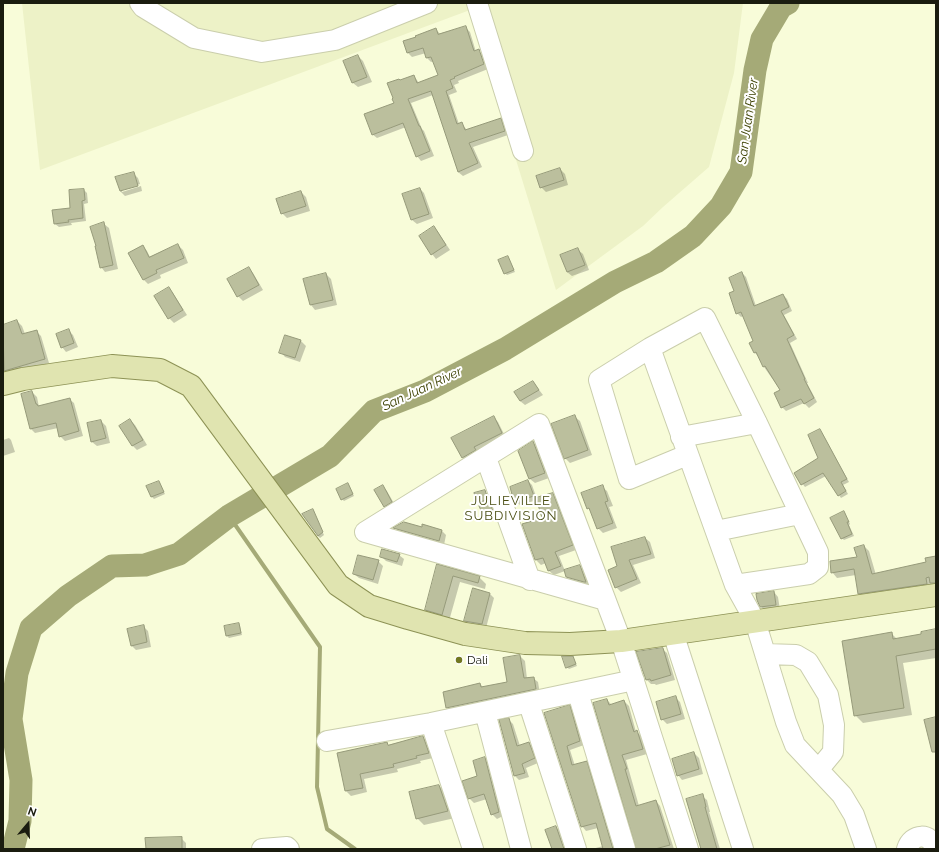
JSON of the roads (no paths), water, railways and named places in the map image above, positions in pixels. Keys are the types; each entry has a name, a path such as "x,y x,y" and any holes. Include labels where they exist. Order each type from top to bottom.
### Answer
{"main road":[{"path":"3,384 23,379 112,366 160,370 191,386 338,586 369,606 465,634 525,643 570,644 620,641 936,595"}],"street":[{"path":"140,3 143,7 194,38 262,52 335,40 427,3"},
{"path":"477,3 524,151"},
{"path":"735,585 808,574 818,567 818,552 757,423 705,318 650,348 599,380 629,479 684,446 757,423"},
{"path":"650,348 735,585 755,621 786,722 795,745 842,795 854,815 866,849"},
{"path":"605,600 530,580 365,532 539,424 605,600 634,680 688,849"},
{"path":"486,458 530,580"},
{"path":"716,531 800,514"},
{"path":"673,634 743,849"},
{"path":"765,654 796,655 808,662 828,695 834,725 833,752 819,769"},
{"path":"327,741 431,724 529,704 634,680"},
{"path":"578,693 625,849"},
{"path":"529,704 576,849"},
{"path":"485,712 521,849"},
{"path":"431,724 473,849"},
{"path":"907,849 911,841 920,837 929,839 935,849"},
{"path":"262,849 287,847 290,849"}],"waterway":[{"name":"San Juan River","path":"13,849 20,821 21,780 11,719 17,673 31,628 68,596 112,566 145,565 179,554 229,516 330,456 374,411 425,391 505,349 615,282 656,262 693,236 721,206 741,172 755,70 762,39 781,7 788,3"},
{"path":"229,516 320,647 317,787 327,829 355,849"}],"place":[{"name":"Dali","path":"459,660"}],"district":[{"name":"JULIEVILLE SUBDIVISION","path":"511,508"}]}
